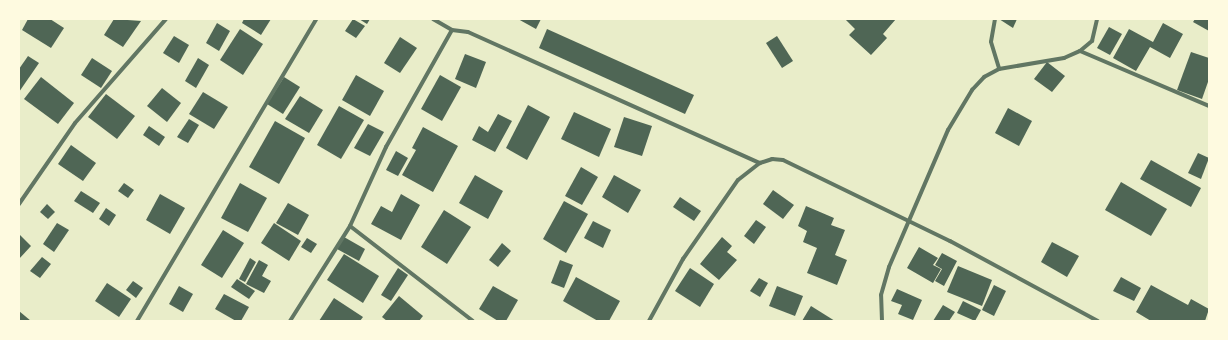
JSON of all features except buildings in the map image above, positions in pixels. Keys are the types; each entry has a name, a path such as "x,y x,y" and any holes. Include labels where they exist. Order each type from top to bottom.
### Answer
{"street":[{"path":"19,204 74,122 166,19"},
{"path":"138,321 316,19"},
{"path":"433,19 452,30 468,32 760,163"},
{"path":"995,19 991,42 1000,68"},
{"path":"882,321 881,295 889,267 948,130 964,103 984,77 1000,68 1064,58 1080,51 1092,41 1097,19"},
{"path":"290,321 350,226 386,146 452,30"},
{"path":"1080,51 1209,106"},
{"path":"649,321 683,259 738,180 760,163 772,159 783,160 990,262 1098,321"},
{"path":"350,226 473,321"}]}
